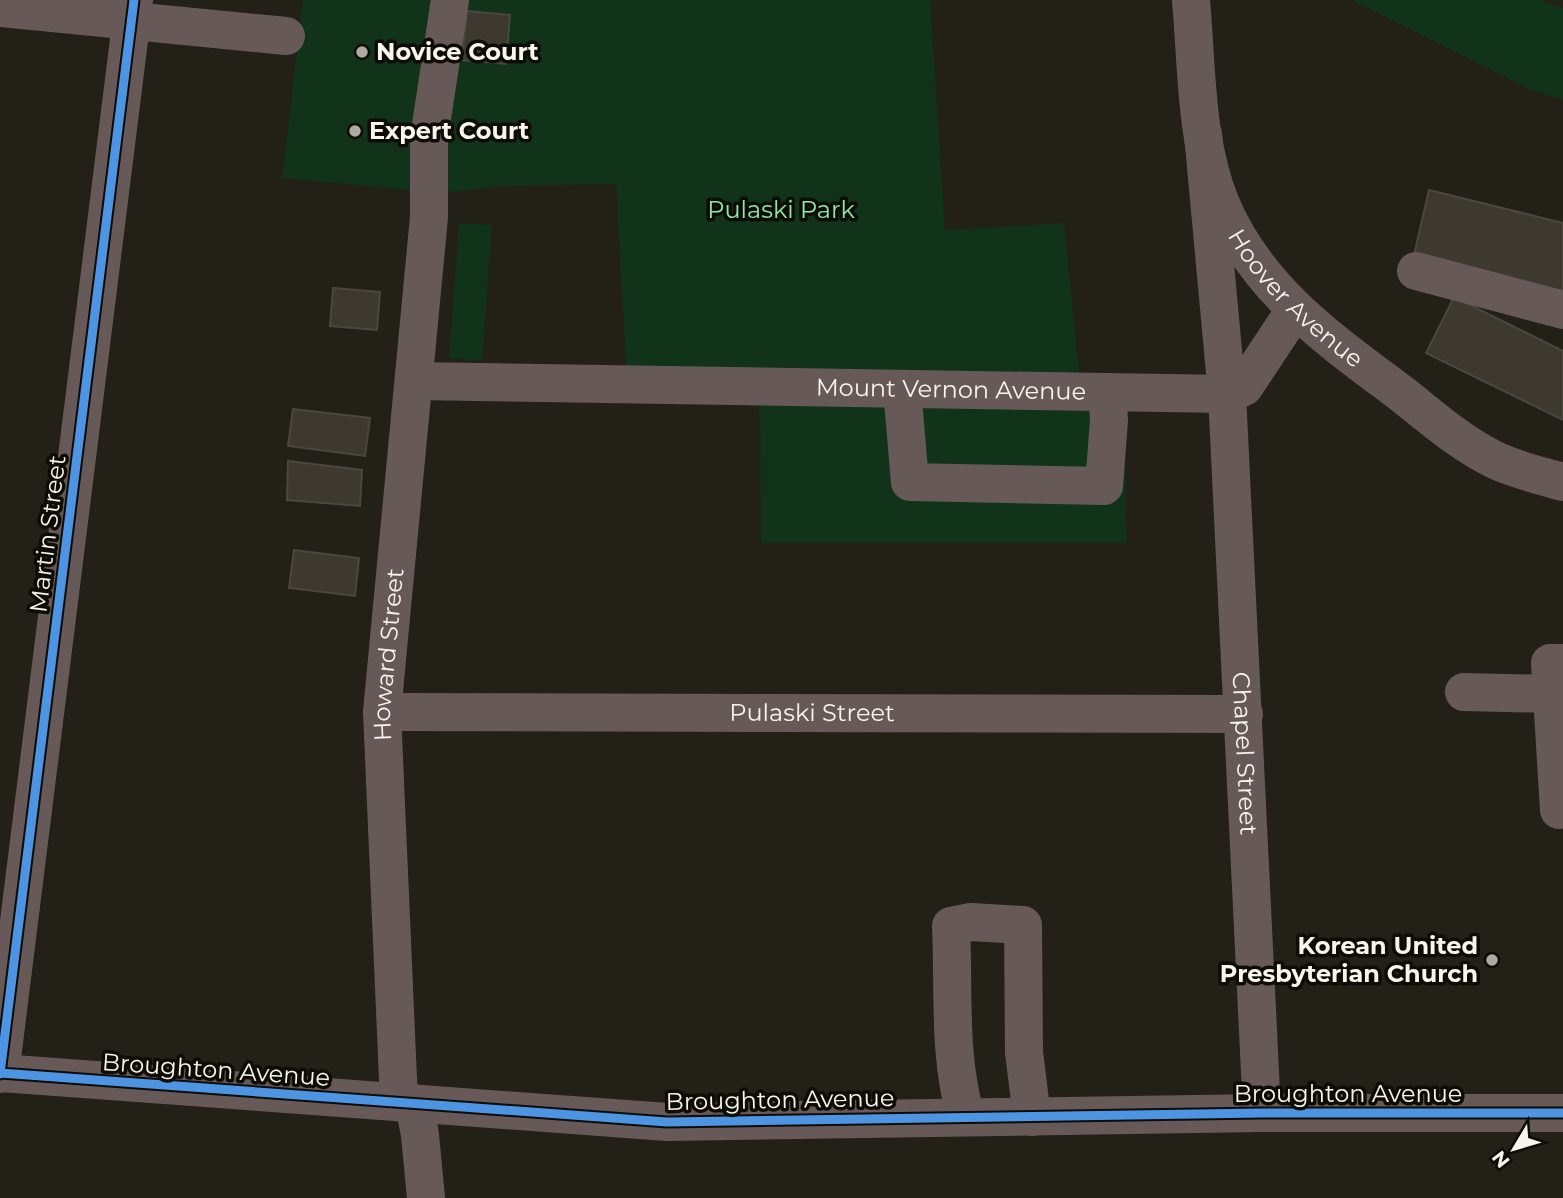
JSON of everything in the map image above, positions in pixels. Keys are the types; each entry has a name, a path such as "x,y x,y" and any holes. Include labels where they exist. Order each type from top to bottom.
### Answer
{"street":[{"name":"Howard Street","path":"426,1198 420,1135 406,1103 382,712 429,208 429,138 450,0"},
{"name":"Hoover Avenue","path":"1191,0 1203,134 1221,204 1238,236 1274,289 1322,334 1466,444 1518,470 1563,482"},
{"path":"0,8 133,10 286,36"},
{"name":"Martin Street","path":"0,1073 133,10"},
{"path":"1203,134 1227,394 1244,387 1295,310"},
{"path":"1416,271 1563,310"},
{"name":"Mount Vernon Avenue","path":"414,381 903,401 1108,406 1227,394"},
{"name":"Chapel Street","path":"1227,394 1262,1113"},
{"path":"903,401 910,482 1104,486 1108,406"},
{"path":"1464,692 1558,679 1559,810"},
{"name":"Pulaski Street","path":"382,712 1244,713"},
{"path":"966,1117 955,1057 951,926 971,922 1023,925 1024,1052 1031,1116"},
{"name":"Broughton Avenue","path":"0,1073 667,1122 1262,1113 1563,1113"}],"green space":[{"name":"Pulaski Park","path":"303,0 930,0 945,230 1064,223 1080,381 1125,422 1126,543 761,543 760,423 756,372 626,366 616,184 506,186 442,193 282,178"},
{"path":"1352,0 1540,0 1563,8 1563,100 1529,89"},
{"path":"459,223 492,225 482,361 449,358"}],"building":[{"path":"467,11 510,15 506,64 462,60"},
{"path":"1429,190 1563,223 1563,291 1414,255"},
{"path":"333,288 380,292 377,330 330,326"},
{"path":"1454,297 1563,351 1563,420 1426,353"},
{"path":"293,409 370,418 365,456 288,446"},
{"path":"288,461 362,470 360,506 287,500"},
{"path":"294,550 359,558 355,596 289,588"}],"cycle path":[{"path":"0,1074 134,0"},
{"path":"0,1073 667,1122 1262,1113 1563,1113"}],"place":[{"name":"Novice Court","path":"362,52"},
{"name":"Expert Court","path":"355,131"},
{"name":"Korean United Presbyterian Church","path":"1492,960"}]}
